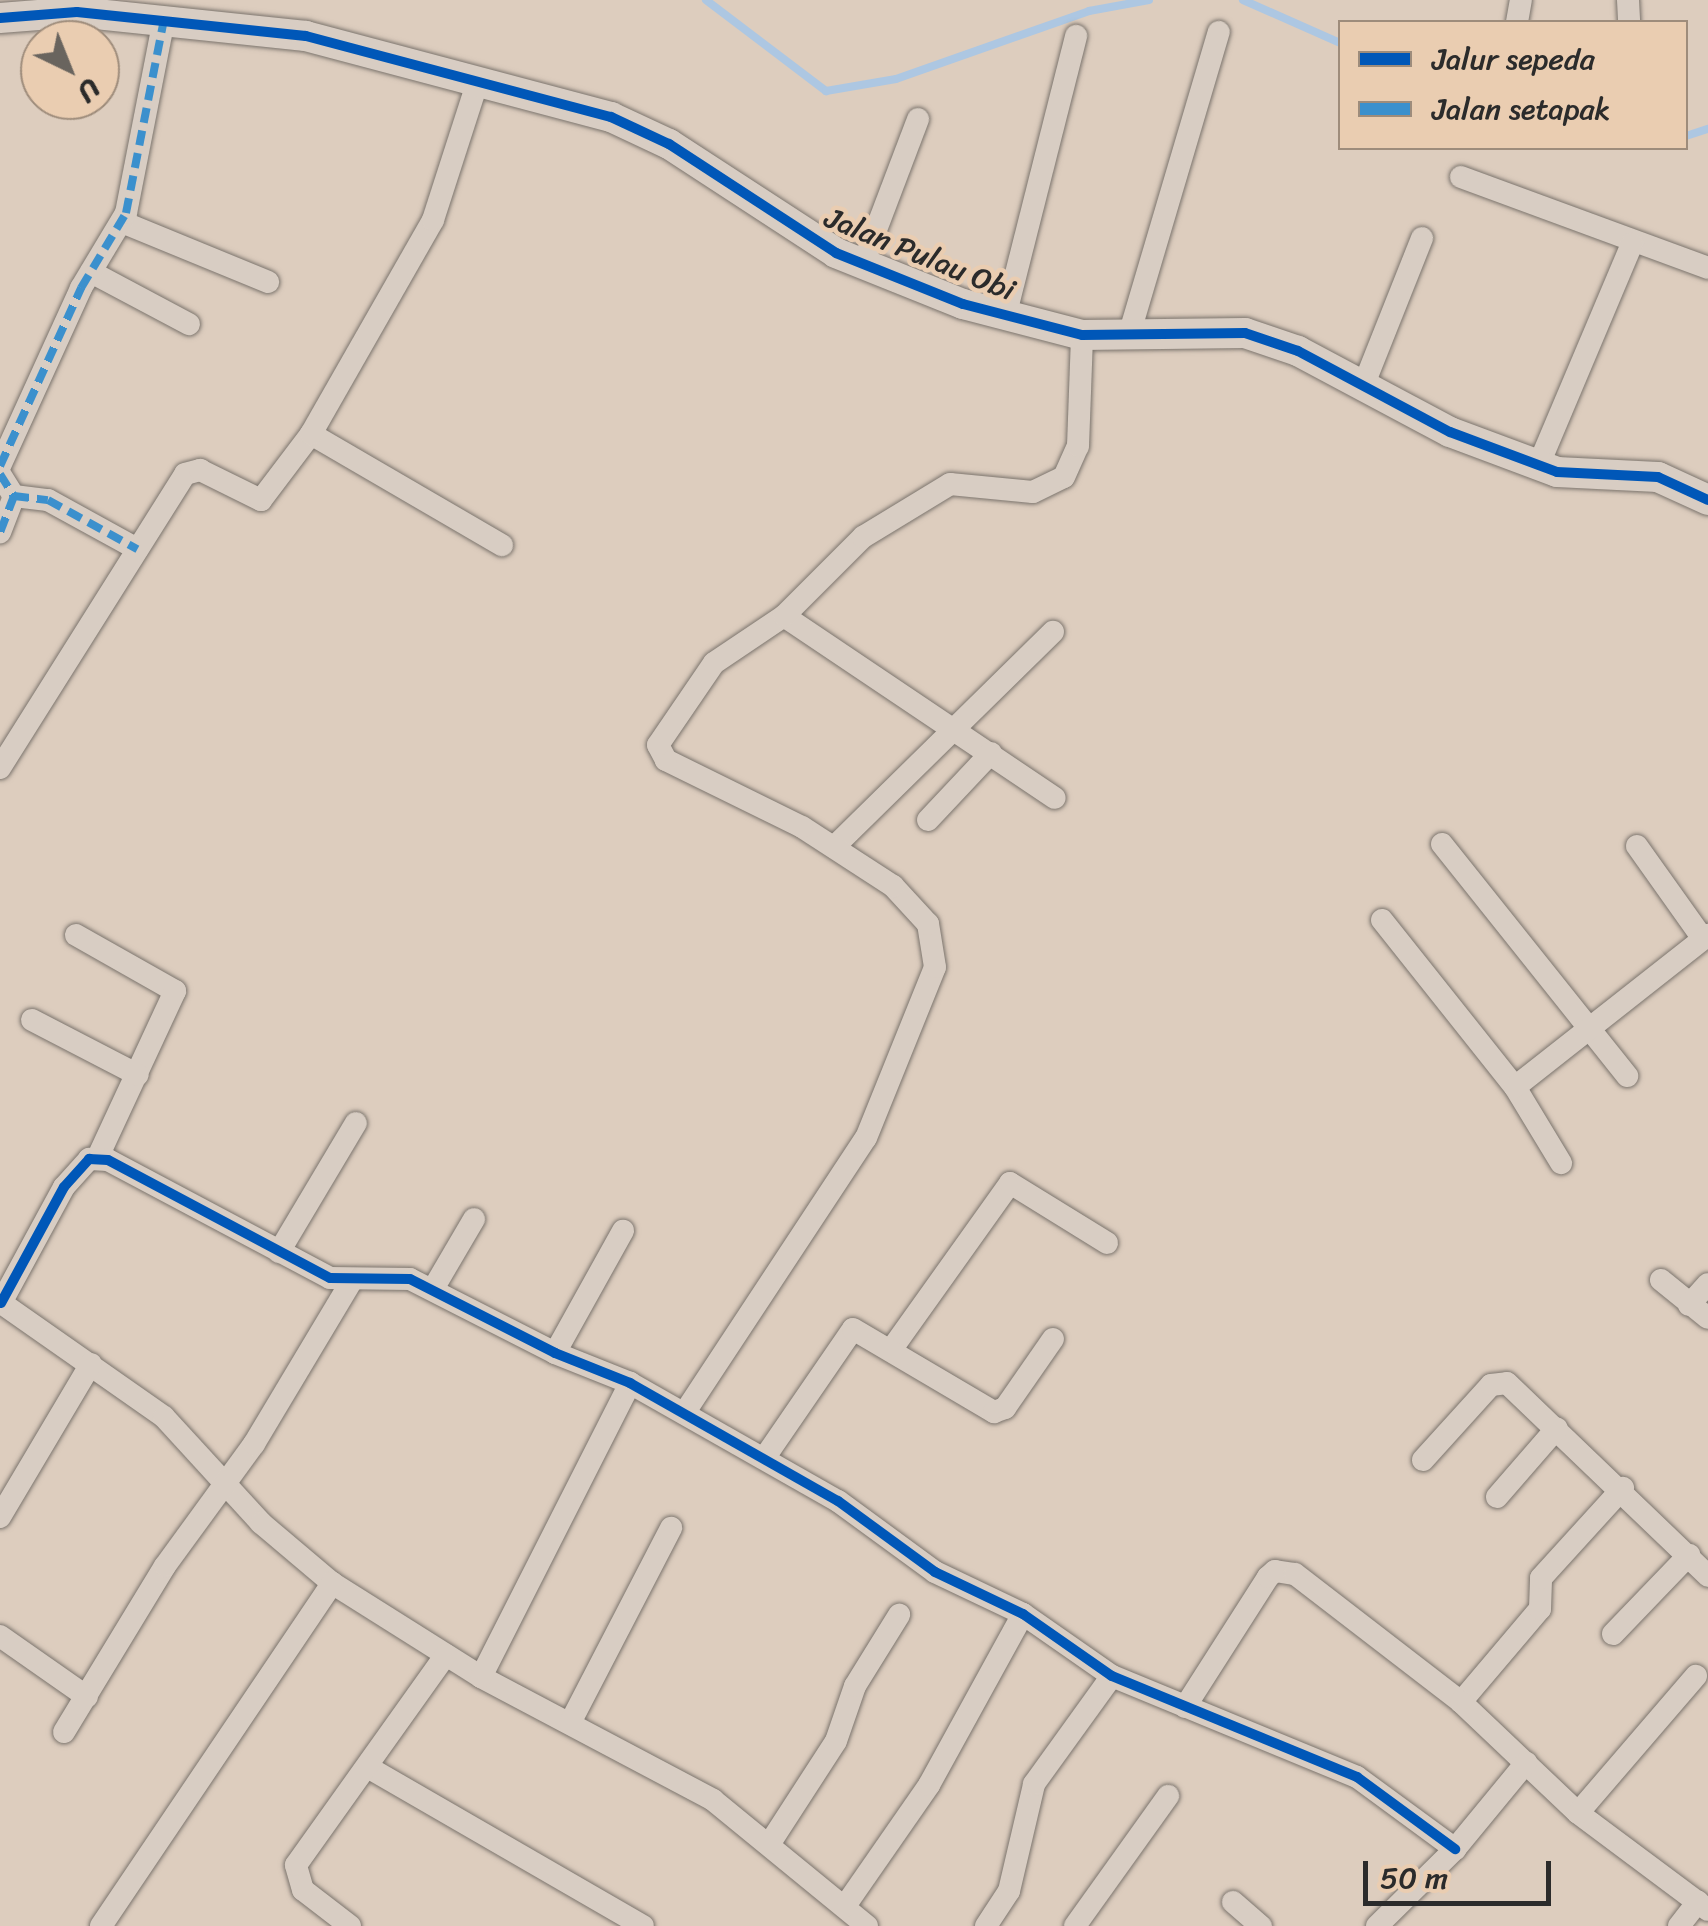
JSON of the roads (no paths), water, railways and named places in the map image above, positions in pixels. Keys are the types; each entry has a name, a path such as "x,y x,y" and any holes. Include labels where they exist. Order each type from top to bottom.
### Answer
{"street":[{"name":"Jalan Pulau Obi","path":"0,18 77,12 306,36 643,130 764,211 863,264 1005,317 1082,334 1245,334 1298,350 1450,432 1539,464 1586,477 1658,477 1708,500"},
{"path":"0,466 91,272 122,222 164,19"},
{"path":"1129,335 1219,32"},
{"path":"1005,317 1076,36"},
{"path":"0,768 184,474 200,470 260,500 311,434 433,220 476,84"},
{"path":"863,264 918,119"},
{"path":"1461,177 1632,244 1708,268"},
{"path":"122,222 268,282"},
{"path":"1364,384 1422,238"},
{"path":"1539,464 1632,244"},
{"path":"91,272 189,324"},
{"path":"685,1412 832,1197 866,1138 931,984 934,936 918,910 834,847 659,752 663,732 699,678 784,616 864,537 940,487 961,482 1033,492 1064,477 1078,446 1082,334"},
{"path":"311,434 502,545"},
{"path":"0,474 14,496"},
{"path":"14,496 48,500 137,549"},
{"path":"0,532 14,496"},
{"path":"784,616 1054,798"},
{"path":"834,847 958,730 1053,632"},
{"path":"928,820 991,753"},
{"path":"1442,844 1627,1076"},
{"path":"1515,1087 1706,937 1637,846"},
{"path":"1382,920 1515,1087 1561,1163"},
{"path":"76,935 175,991 98,1158 80,1166 64,1187 1,1303 164,1417 261,1523 332,1584 482,1677 656,1764 770,1842 868,1926"},
{"path":"32,1020 138,1075"},
{"path":"280,1252 356,1123"},
{"path":"98,1158 330,1278 410,1279 555,1353 630,1383 766,1457 934,1572 1024,1614 1112,1676 1358,1777 1455,1849"},
{"path":"890,1350 1010,1183 1107,1242"},
{"path":"433,1288 474,1219"},
{"path":"555,1353 623,1231"},
{"path":"64,1732 225,1481 254,1444 352,1280"},
{"path":"1661,1280 1698,1311 1708,1284"},
{"path":"766,1457 849,1331 857,1329 994,1412 1004,1408 1053,1339"},
{"path":"0,1517 91,1364"},
{"path":"1423,1460 1498,1381 1623,1488 1708,1576"},
{"path":"482,1677 630,1383"},
{"path":"1497,1497 1557,1428"},
{"path":"1461,1702 1540,1609 1541,1578 1623,1488"},
{"path":"570,1722 671,1528"},
{"path":"1612,1634 1688,1555"},
{"path":"1185,1707 1268,1578 1284,1570 1461,1702 1578,1814 1705,1908 1679,1926"},
{"path":"101,1926 332,1584"},
{"path":"844,1906 929,1785 1024,1614"},
{"path":"770,1842 836,1741 856,1686 899,1615"},
{"path":"0,1636 87,1697"},
{"path":"343,1924 303,1890 296,1865 371,1769 446,1656"},
{"path":"986,1926 1009,1890 1034,1784 1112,1676"},
{"path":"1578,1814 1696,1676"},
{"path":"1377,1926 1455,1849 1526,1763"},
{"path":"371,1769 642,1926"},
{"path":"1075,1926 1168,1796"},
{"path":"1233,1902 1262,1926"}],"waterway":[{"path":"706,0 826,91 896,79 1089,11 1149,0"},
{"path":"1243,0 1338,42"},
{"path":"1688,135 1708,129"}]}
